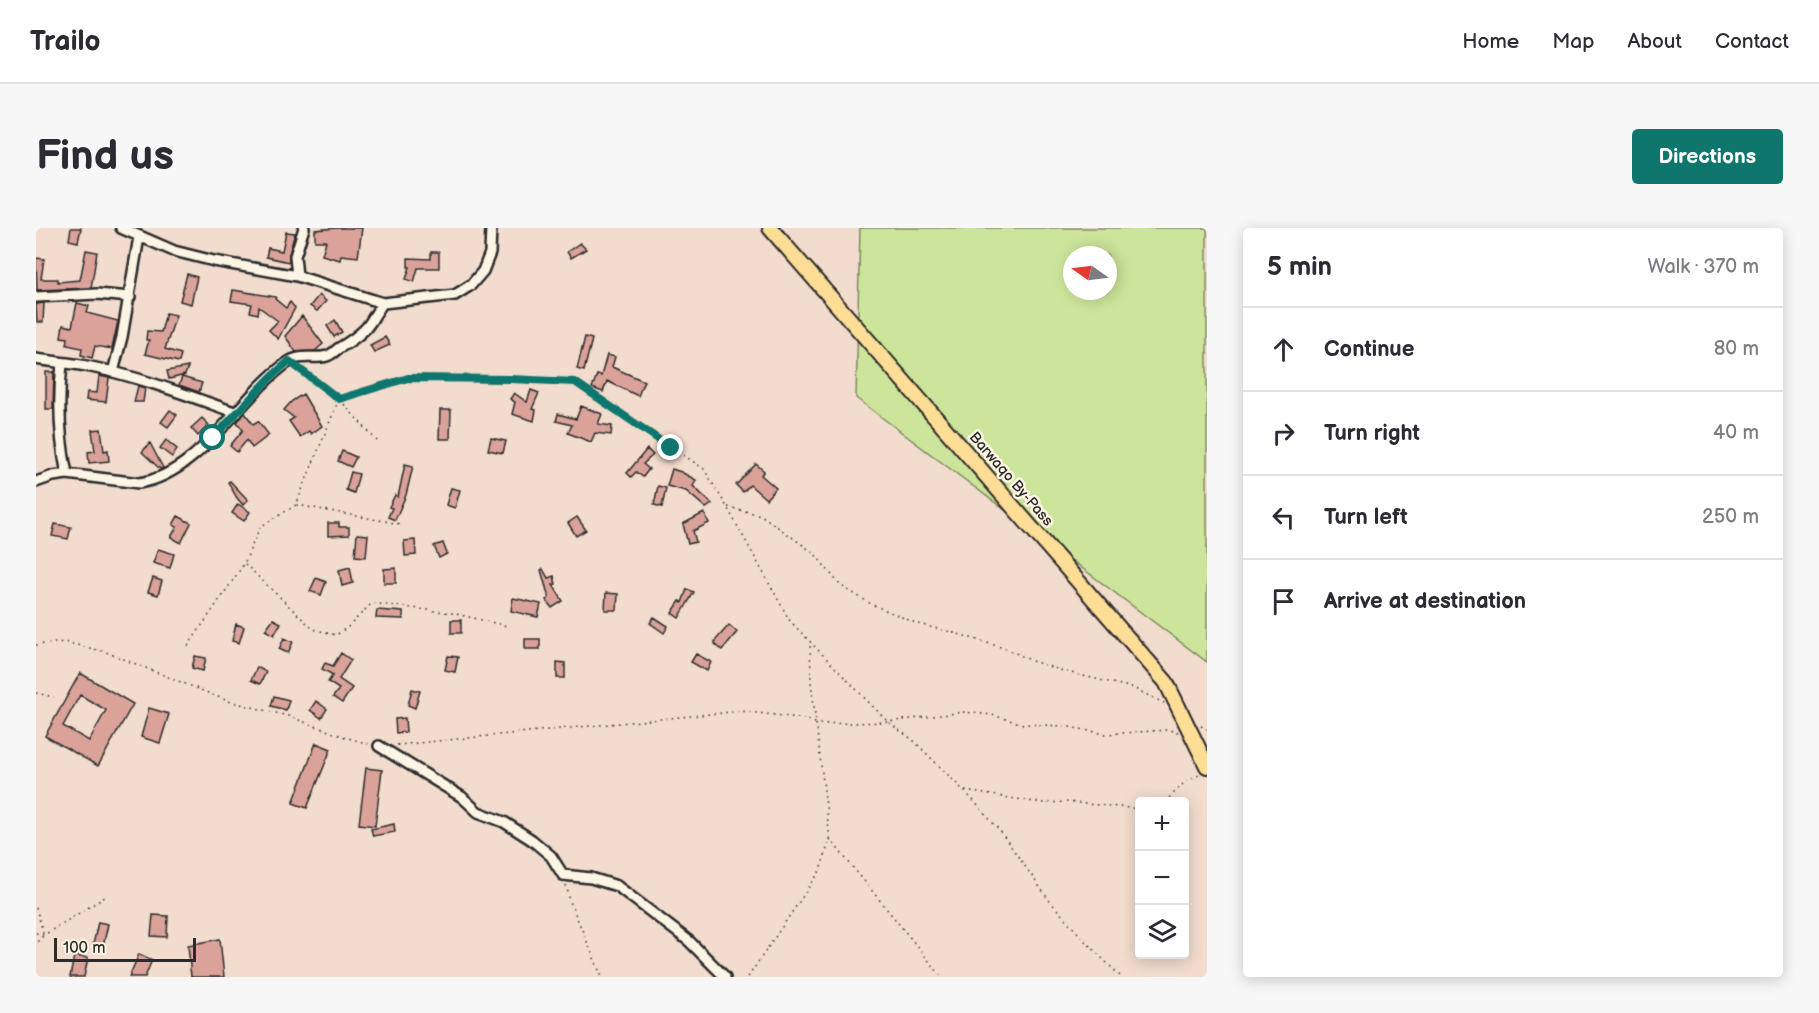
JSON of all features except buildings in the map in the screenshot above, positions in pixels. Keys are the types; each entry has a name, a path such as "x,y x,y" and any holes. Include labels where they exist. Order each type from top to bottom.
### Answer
{"highway":[{"name":"Barwaqo By-Pass","path":"770,228 1166,682 1181,714 1195,730 1207,766"}],"street":[{"path":"121,228 174,251 297,276 383,303 455,295 471,285 483,270 489,253 490,228"},
{"path":"297,276 295,256 304,228"},
{"path":"112,372 130,297 139,237"},
{"path":"36,297 97,294 130,297"},
{"path":"36,482 67,474 139,483 148,482 168,472 189,459 289,361 302,356 328,356 366,328 383,303"},
{"path":"36,359 112,372 159,385 237,413"},
{"path":"62,363 58,400 67,474"},
{"path":"379,746 462,797 478,812 504,822 532,840 551,856 563,875 591,878 617,886 689,940 725,977"}],"path":[{"path":"289,361 339,399 378,442"},
{"path":"339,399 408,378 575,382 704,469 790,621 888,722 913,740 964,791 1000,831 1049,900 1121,977"},
{"path":"189,646 244,564 260,527 296,505 339,399"},
{"path":"296,505 400,524"},
{"path":"727,507 761,515 814,553 840,585 872,604 918,624 996,646 1063,671 1133,688 1181,714"},
{"path":"244,564 313,629 336,634 348,627 372,603 452,613 507,626"},
{"path":"748,977 820,871 830,839 811,682 810,641"},
{"path":"36,645 64,642 106,652 228,701 288,716 345,737 379,746 741,711 807,719 817,724 888,722 964,712 992,714 1023,724 1064,726 1106,734 1207,729"},
{"path":"36,693 54,697"},
{"path":"1169,797 1185,782 1207,771"},
{"path":"964,791 1042,802 1135,809"},
{"path":"830,839 942,977"},
{"path":"563,875 571,904 602,977"},
{"path":"36,943 44,935 105,897"},
{"path":"36,908 44,935"},
{"path":"36,933 44,935"}],"green space":[{"path":"860,228 1207,228 1207,662 856,398"}],"route":[{"path":"213,438 289,361 339,399 408,378 575,382 671,448"}]}
